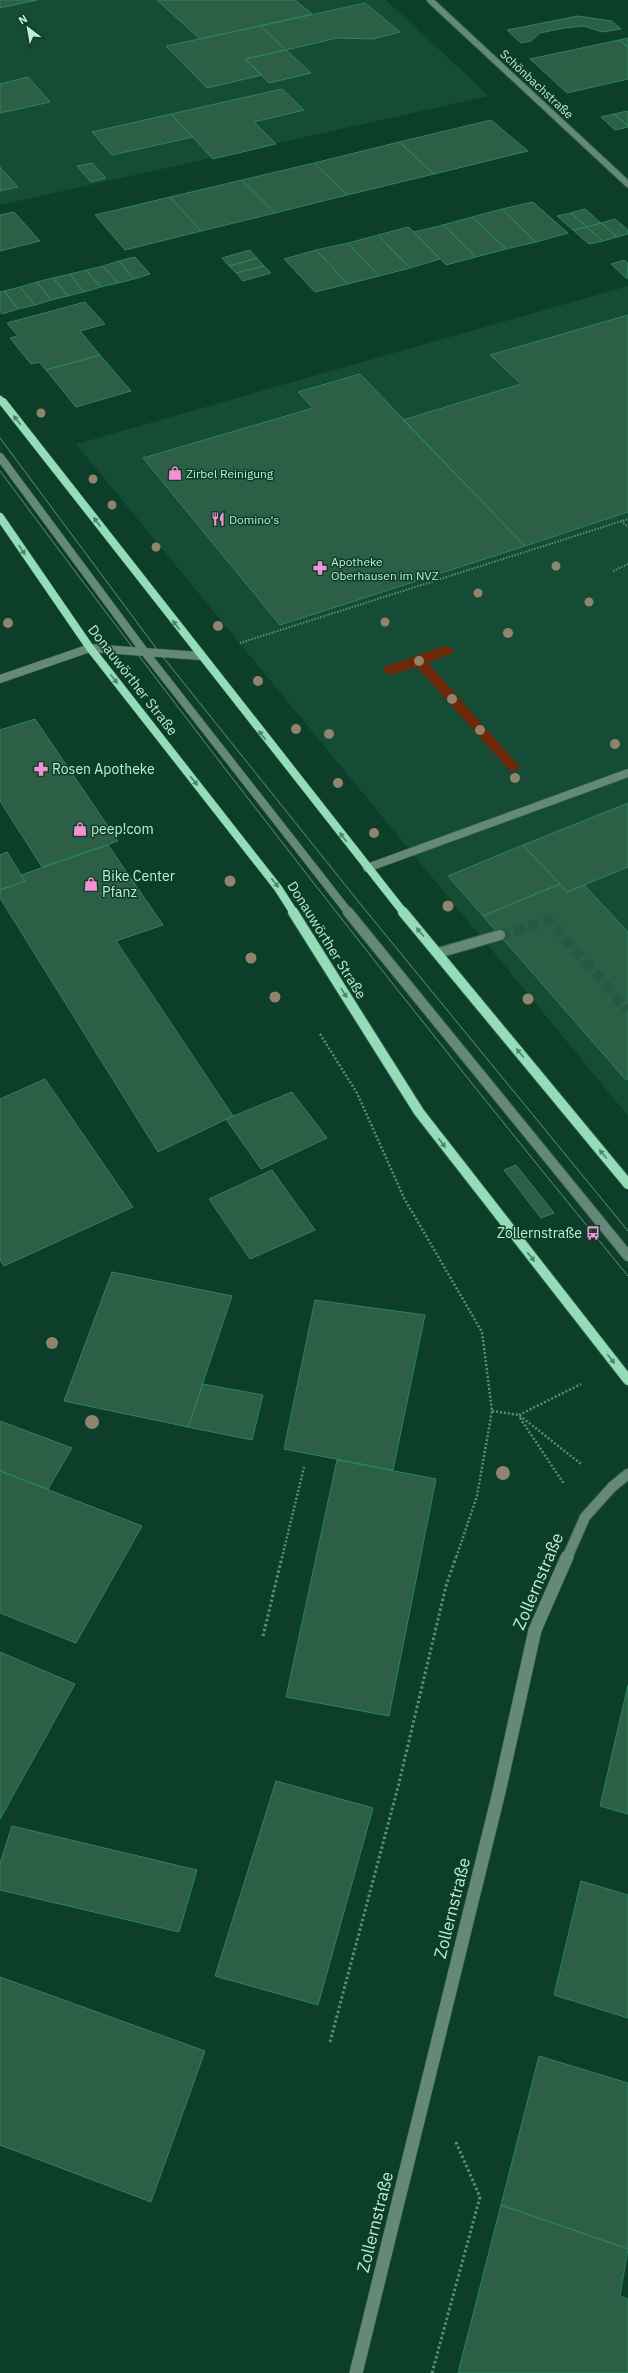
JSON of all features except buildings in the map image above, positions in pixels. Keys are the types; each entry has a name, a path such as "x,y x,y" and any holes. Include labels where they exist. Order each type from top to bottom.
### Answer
{"main road":[{"path":"0,398 367,868 628,1184"},
{"name":"Donauwörther Straße","path":"0,517 90,648 278,888 419,1112 628,1380"}],"street":[{"name":"Schönbachstraße","path":"430,0 628,184"},
{"path":"0,457 144,651 348,912 628,1256"},
{"path":"0,679 90,648 200,656"},
{"path":"367,868 628,773"},
{"path":"438,953 500,935"},
{"name":"Zollernstraße","path":"356,2373 499,1792 535,1630 586,1517 612,1487 628,1474"}],"path":[{"path":"200,656 628,518"},
{"path":"621,521 628,527"},
{"path":"613,571 628,564"},
{"path":"320,1034 357,1093 404,1198 482,1332 492,1411 477,1496 446,1586 398,1787 330,2042"},
{"path":"519,1416 616,1366"},
{"path":"492,1411 519,1416 612,1487"},
{"path":"519,1416 586,1517"},
{"path":"263,1636 304,1467"},
{"path":"429,2079 480,2197 432,2373"}],"shaded area":[{"path":"0,0 386,0 489,96 0,205"},
{"path":"628,286 628,1116 76,444"},
{"path":"444,646 452,648 453,653 428,663 521,768 511,772 417,667 392,675 383,671 384,667"}],"tunnel":[{"path":"500,935 549,921 628,1010"}],"tram line":[{"path":"0,438 159,652 362,906 628,1231"},
{"path":"0,471 153,675 309,877 467,1078 628,1276"}],"place":[{"name":"Zirbel Reinigung","path":"175,473"},
{"name":"Domino's","path":"218,519"},
{"name":"Apotheke Oberhausen im NVZ","path":"320,568"},
{"name":"Rosen Apotheke","path":"41,769"},
{"name":"peep!com","path":"80,829"},
{"name":"Bike Center Pfanz","path":"91,884"},
{"name":"Zollernstraße","path":"593,1233"}]}
